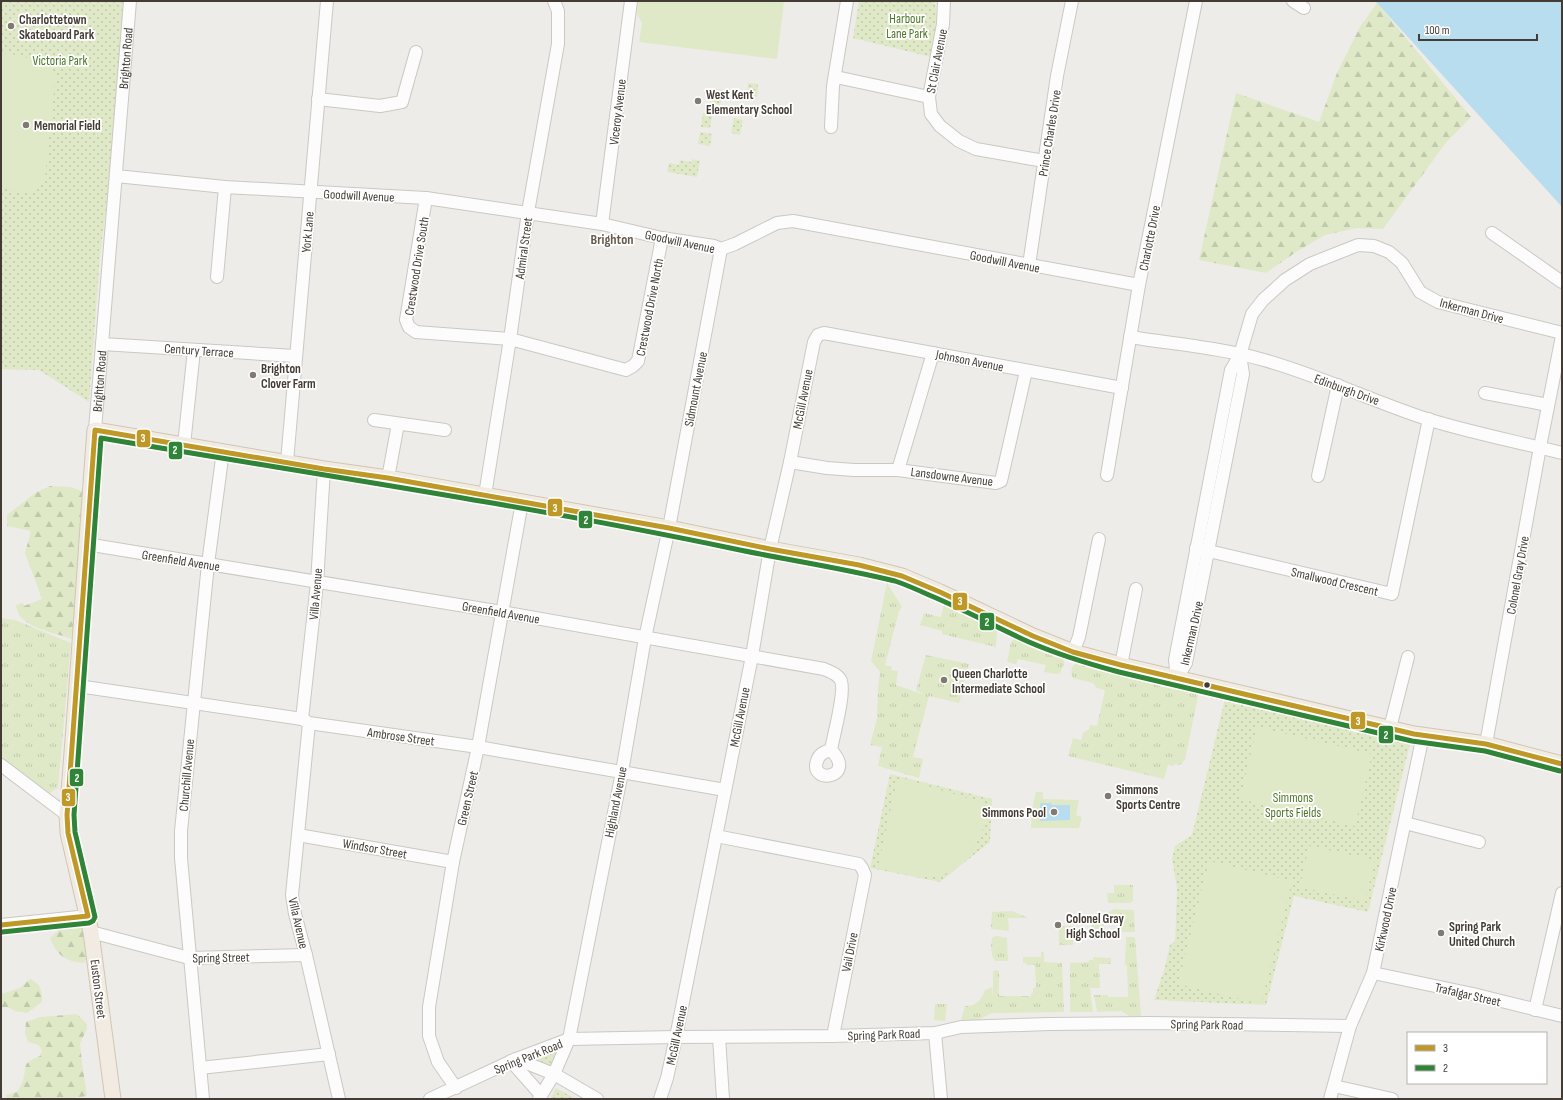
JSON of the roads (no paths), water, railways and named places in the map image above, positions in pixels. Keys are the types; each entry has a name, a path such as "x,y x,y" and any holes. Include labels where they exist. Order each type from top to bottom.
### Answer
{"main road":[{"path":"95,430 485,495 669,528 770,549 859,565 902,576 1073,652 1121,665 1414,734 1486,744 1562,764"},
{"name":"Brighton Road","path":"79,880 68,833 67,815 78,686 86,544 95,430"},
{"name":"Euston Street","path":"79,880 92,932 113,1099"}],"street":[{"name":"Brighton Road","path":"95,430 130,1"},
{"name":"York Lane","path":"287,462 327,1"},
{"name":"Admiral Street","path":"485,495 510,339 528,212 558,44 558,11 554,1"},
{"name":"Viceroy Avenue","path":"602,224 631,1"},
{"path":"831,127 833,86 836,77 847,1"},
{"name":"St Clair Avenue","path":"944,1 943,24 928,97 931,114 940,126 959,141 976,149 1044,161"},
{"name":"Prince Charles Drive","path":"1029,265 1057,76 1072,1"},
{"name":"Charlotte Drive","path":"1107,475 1139,285 1196,1"},
{"path":"1293,1 1304,8"},
{"path":"318,99 380,106 402,102 416,52"},
{"path":"836,77 928,97"},
{"name":"Goodwill Avenue","path":"116,176 225,187 426,198 602,224 662,238 714,246 721,249 735,244 777,223 794,221 1139,285"},
{"path":"217,277 225,187"},
{"name":"Crestwood Drive South","path":"426,198 406,320 408,327 416,332 510,339"},
{"path":"1492,233 1562,282"},
{"name":"Crestwood Drive North","path":"510,339 626,370 633,366 638,361 662,238"},
{"name":"Inkerman Drive","path":"1177,678 1174,660 1231,370 1240,355 1252,314 1263,300 1285,280 1310,264 1358,245 1374,246 1389,252 1402,263 1420,292 1438,302 1562,333"},
{"name":"Sidmount Avenue","path":"669,528 721,249"},
{"name":"Johnson Avenue","path":"818,335 824,333 933,352 1026,371 1122,388"},
{"name":"McGill Avenue","path":"660,1099 667,1078 676,1037 752,656 770,549 790,462 814,342 818,335"},
{"name":"Colonel Gray Drive","path":"1486,744 1540,447 1562,336"},
{"name":"Edinburgh Drive","path":"1130,337 1240,355 1286,366 1428,419 1488,436 1562,453"},
{"name":"Century Terrace","path":"102,344 295,356"},
{"path":"184,445 194,350"},
{"path":"898,470 933,352"},
{"name":"Inkerman Drive","path":"1177,678 1186,663 1243,374 1240,355"},
{"name":"Lansdowne Avenue","path":"790,462 847,470 898,470 996,483 1001,481 1026,371"},
{"path":"1318,476 1338,385"},
{"path":"1484,393 1548,405"},
{"name":"Smallwood Crescent","path":"1196,548 1392,594 1428,419"},
{"path":"374,420 445,430"},
{"path":"388,478 398,424"},
{"name":"Churchill Avenue","path":"203,1099 181,851 183,807 193,703 222,451"},
{"name":"Villa Avenue","path":"324,469 317,583 292,895 295,914 306,955 339,1099"},
{"name":"Green Street","path":"456,1088 438,1062 429,1036 429,1007 453,862 478,747 522,502"},
{"name":"Highland Avenue","path":"540,1097 554,1074 569,1039 622,772 645,638 669,528"},
{"path":"1073,652 1079,637 1098,539"},
{"name":"Greenfield Avenue","path":"86,544 317,583 502,612 824,670 835,674 841,680 843,691 831,750"},
{"path":"1121,665 1136,589"},
{"path":"1390,728 1408,657"},
{"name":"Ambrose Street","path":"78,686 478,747 725,790"},
{"name":"Kirkwood Drive","path":"1330,1099 1350,1026 1374,973 1423,735"},
{"path":"3,770 67,815"},
{"path":"1405,823 1479,842"},
{"name":"Windsor Street","path":"298,835 453,862"},
{"name":"Vail Drive","path":"716,836 859,864 862,868 865,875 833,1036"},
{"path":"1535,1010 1562,893"},
{"path":"1,925 88,916"},
{"name":"Spring Street","path":"92,932 190,958 306,955"},
{"name":"Trafalgar Street","path":"1374,973 1473,994 1562,1016"},
{"name":"Spring Park Road","path":"430,1099 513,1060 569,1039 833,1036 935,1033 961,1027 1049,1024 1150,1023 1350,1026"},
{"path":"935,1033 941,1099"},
{"path":"719,1037 723,1099"},
{"path":"200,1068 328,1054"},
{"path":"513,1060 554,1074 597,1099"},
{"path":"513,1060 540,1097"},
{"path":"1334,1086 1392,1099"}],"water":[{"path":"1374,1 1562,1 1562,207 1377,3"},
{"path":"1040,803 1070,805 1070,820 1040,821"}],"place":[{"name":"Charlottetown Skateboard Park","path":"11,26"},
{"name":"West Kent Elementary School","path":"698,101"},
{"name":"Memorial Field","path":"26,125"},
{"name":"Brighton Clover Farm","path":"253,375"},
{"name":"Queen Charlotte Intermediate School","path":"944,680"},
{"name":"Simmons Sports Centre","path":"1108,796"},
{"name":"Simmons Pool","path":"1054,812"},
{"name":"Colonel Gray High School","path":"1058,925"},
{"name":"Spring Park United Church","path":"1441,933"}],"district":[{"name":"Brighton","path":"612,239"}],"park label":[{"name":"Harbour Lane Park","path":"907,26"},
{"name":"Victoria Park","path":"60,60"},
{"name":"Simmons Sports Fields","path":"1293,804"}]}
